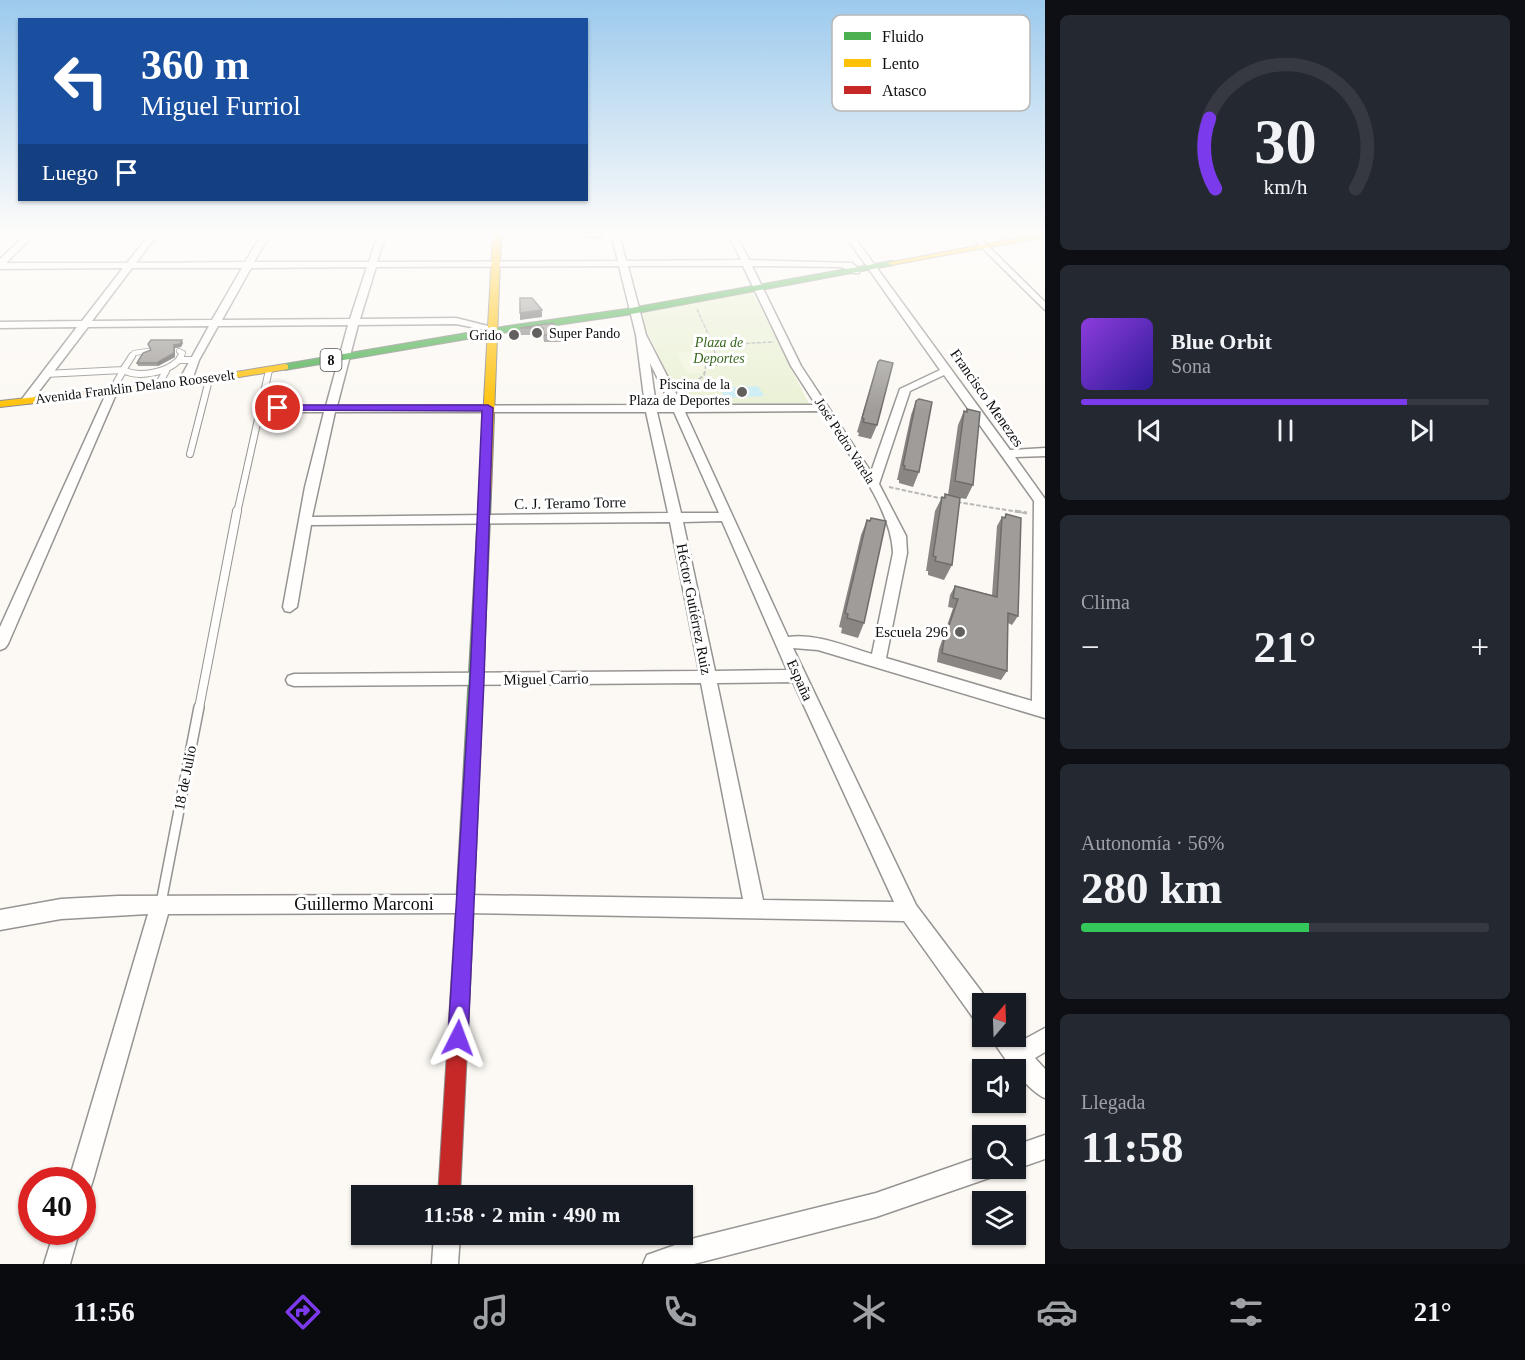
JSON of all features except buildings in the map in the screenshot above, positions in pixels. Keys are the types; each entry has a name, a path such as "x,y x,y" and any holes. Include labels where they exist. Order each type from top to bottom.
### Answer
{"main road":[{"path":"450,1185 466,904 494,293"},
{"name":"Avenida Franklin Delano Roosevelt","path":"28,397 186,379 493,330 626,312 733,293"},
{"name":"Avenida Franklin Delano Roosevelt","path":"113,388 164,375 209,380 344,355"},
{"name":"8","path":"0,396 28,397"},
{"name":"8","path":"0,404 28,397"}],"street":[{"path":"28,397 107,293"},
{"path":"186,379 194,360 232,293"},
{"path":"290,607 311,487 344,355 364,293"},
{"name":"Héctor Gutiérrez Ruiz","path":"629,293 641,335 651,409 676,518 755,910"},
{"name":"José Pedro Varela","path":"759,293 796,366 873,484 899,536 900,553 878,662"},
{"name":"Francisco Menezes","path":"890,293 948,370 1040,501 1043,593 1042,710"},
{"path":"1031,293 1045,307"},
{"path":"0,325 456,321 493,330"},
{"name":"España","path":"641,335 909,912 972,997"},
{"path":"873,484 905,389 948,370"},
{"path":"0,644 113,388"},
{"path":"260,409 332,407 651,409 675,404 824,408"},
{"path":"1007,454 1045,452"},
{"name":"C. J. Teramo Torre","path":"305,521 727,517"},
{"path":"784,643 800,641 818,644 1042,710"},
{"name":"Miguel Carrio","path":"294,680 798,676"},
{"name":"Guillermo Marconi","path":"0,920 61,909 118,905 466,904 909,912"},
{"name":"18 de Julio","path":"85,1167 161,905"},
{"path":"1017,1056 1044,1042"},
{"path":"1010,1047 1045,1087"},
{"path":"1026,1154 1045,1147"},
{"path":"656,1264 695,1251 876,1205 972,1172"},
{"path":"57,1264 63,1245"},
{"path":"445,1264 446,1245"}],"lane":[{"path":"113,388 134,353 147,351"},
{"path":"45,374 123,370 164,375 173,369 179,360 183,353 179,351"},
{"path":"179,360 194,360"},
{"name":"18 de Julio","path":"161,905 223,580 269,370"},
{"path":"190,454 209,380"}],"path":[{"path":"675,404 679,396 704,375 706,366 717,364 713,345 695,299"},
{"path":"713,345 784,342"},
{"path":"873,484 976,506 1041,515"}],"green space":[{"name":"Plaza de Deportes","path":"740,293 753,293 809,404 682,405 637,310"},
{"path":"698,352 709,372 687,374 677,353"}],"water":[{"name":"Piscina de la Plaza de Deportes","path":"758,386 764,396 725,398 720,388"}],"traffic: fast":[{"path":"285,367 508,329 626,312 729,293"},
{"path":"464,924 485,494"}],"traffic: slow":[{"path":"485,494 494,293"},
{"path":"0,404 186,383 285,367"}],"traffic: jam":[{"path":"450,1185 464,924"}],"place":[{"name":"Super Pando","path":"537,333"},
{"name":"Grido","path":"514,335"},
{"name":"Piscina de la Plaza de Deportes","path":"742,392"},
{"name":"Escuela 296","path":"960,632"}],"route":[{"path":"278,408 488,408 477,680 458,1038"}]}
